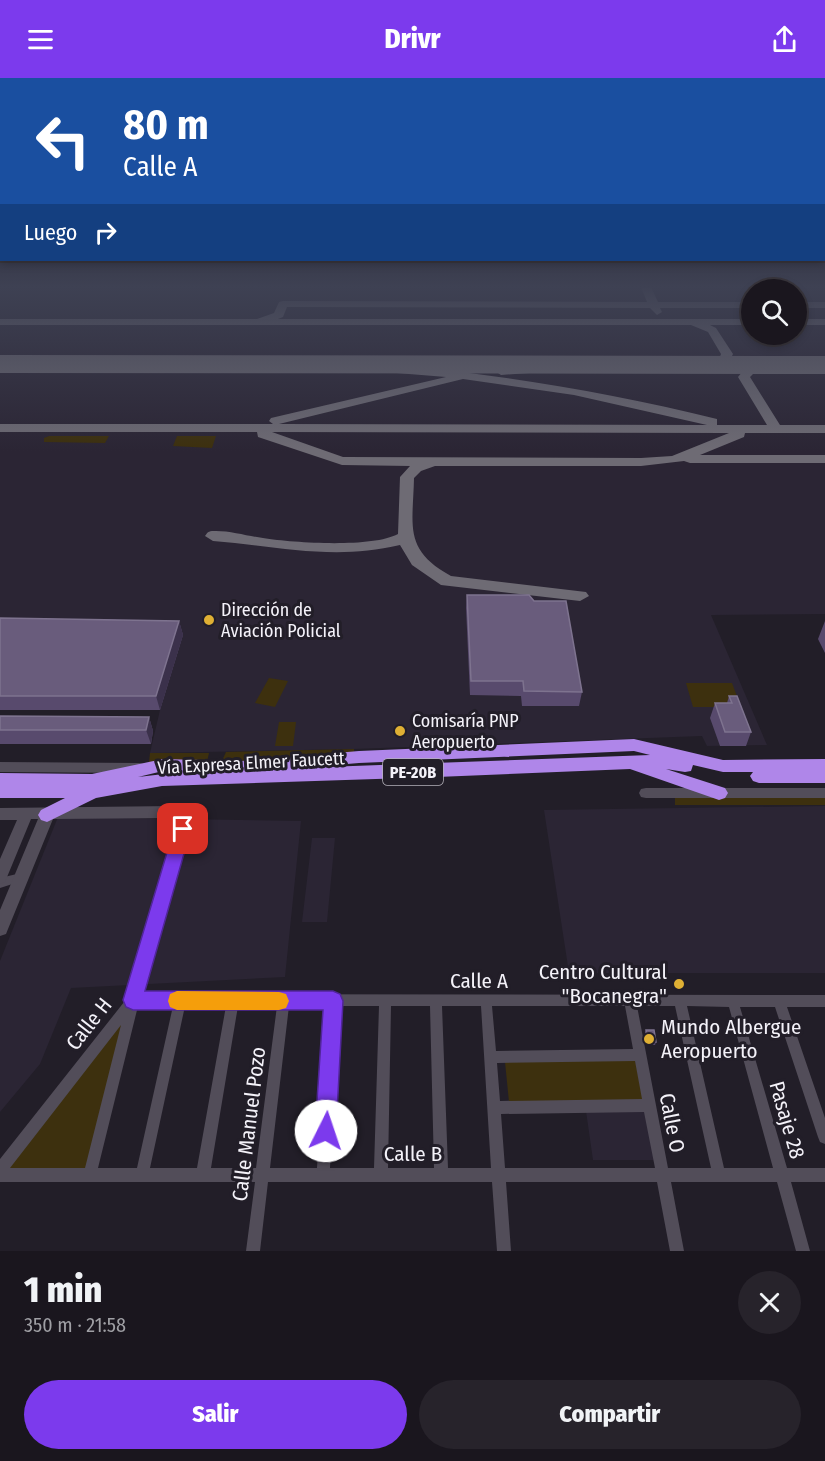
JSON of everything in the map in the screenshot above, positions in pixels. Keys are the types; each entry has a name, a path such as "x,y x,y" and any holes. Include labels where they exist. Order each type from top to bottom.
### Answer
{"highway":[{"name":"Vía Expresa Elmer Faucett","path":"0,780 92,781 164,765 241,766 360,757 634,746 723,766 825,765"},
{"name":"Vía Expresa Elmer Faucett","path":"0,791 95,791 162,779 437,771 657,761 729,776 825,776"},
{"path":"626,762 719,793"},
{"path":"44,821 95,791"}],"main road":[{"path":"0,767 147,769"},
{"path":"646,794 825,793"},
{"path":"0,814 23,821 44,821 181,811"},
{"path":"0,877 23,821"},
{"path":"2,920 44,821"}],"street":[{"name":"Calle H","path":"0,1170 133,1000 181,811"},
{"path":"0,883 21,878"},
{"name":"Calle A","path":"133,1000 825,1001"},
{"path":"90,1175 133,1000"},
{"path":"381,1175 385,1000"},
{"path":"436,1000 441,1175"},
{"path":"486,1000 504,1251"},
{"path":"142,1175 180,1001"},
{"path":"203,1175 233,1001"},
{"name":"Calle Manuel Pozo","path":"253,1251 284,1001"},
{"path":"323,1174 333,1001"},
{"name":"Pasaje 28","path":"732,1001 803,1251"},
{"path":"779,1001 825,1137"},
{"name":"Calle O","path":"630,1002 677,1251"},
{"path":"680,1002 719,1175"},
{"path":"490,1057 640,1055"},
{"path":"494,1108 649,1105"},
{"name":"Calle B","path":"0,1175 825,1175"}],"shaded area":[{"path":"0,342 741,342 741,345 807,345 807,342 825,342 825,614 711,615 767,745 707,746 702,736 354,749 150,753 160,710 0,710"},
{"path":"49,436 109,436 105,443 44,442 44,438"},
{"path":"177,436 216,436 212,448 173,446"},
{"path":"269,678 288,681 275,707 255,703"},
{"path":"686,683 732,683 741,707 693,707"},
{"path":"279,722 296,722 293,746 275,746"},
{"path":"354,749 354,754 221,763 226,752"},
{"path":"150,753 209,753 207,762 149,762"},
{"path":"825,797 825,805 675,805 675,798"},
{"path":"825,806 825,973 569,973 544,810"},
{"path":"58,817 301,821 285,977 71,988 40,1064 0,1112 0,961"},
{"path":"312,838 335,838 327,922 302,922"},
{"path":"129,1010 89,1168 7,1168"},
{"path":"635,1059 643,1100 509,1102 505,1062"},
{"path":"586,1111 645,1111 654,1160 593,1160"}],"building":[{"path":"467,595 529,595 534,601 566,601 582,692 524,691 523,681 471,681"},
{"path":"0,618 179,621 156,696 0,696"},
{"path":"729,696 737,696 751,732 725,732 715,703 732,703"},
{"path":"0,716 149,717 146,730 0,730"},
{"path":"646,1030 654,1030 656,1042 648,1042"}],"taxiway":[{"path":"707,365 724,361 727,354 719,342"},
{"path":"501,371 612,364"},
{"path":"339,365 481,377 574,391 712,422"},
{"path":"775,365 751,369 744,377 776,429"},
{"path":"276,421 457,378"},
{"path":"0,428 776,429"},
{"path":"776,429 825,429"},
{"path":"263,434 342,461 641,462 674,460 739,434"},
{"path":"690,459 825,459"},
{"path":"406,536 407,477 416,468 430,463"},
{"path":"213,536 281,545 341,547 382,544 406,536"},
{"path":"406,536 410,551 418,562 447,581 580,596"}],"runway":[{"path":"0,364 825,365"}],"slow traffic":[{"path":"177,1001 279,1001"}],"place":[{"name":"Dirección de Aviación Policial","path":"209,620"},
{"name":"Comisaría PNP Aeropuerto","path":"400,731"},
{"name":"Centro Cultural \"Bocanegra\"","path":"679,984"},
{"name":"Mundo Albergue Aeropuerto","path":"649,1039"}],"route":[{"path":"183,829 133,1000 333,1001 326,1131"}]}
